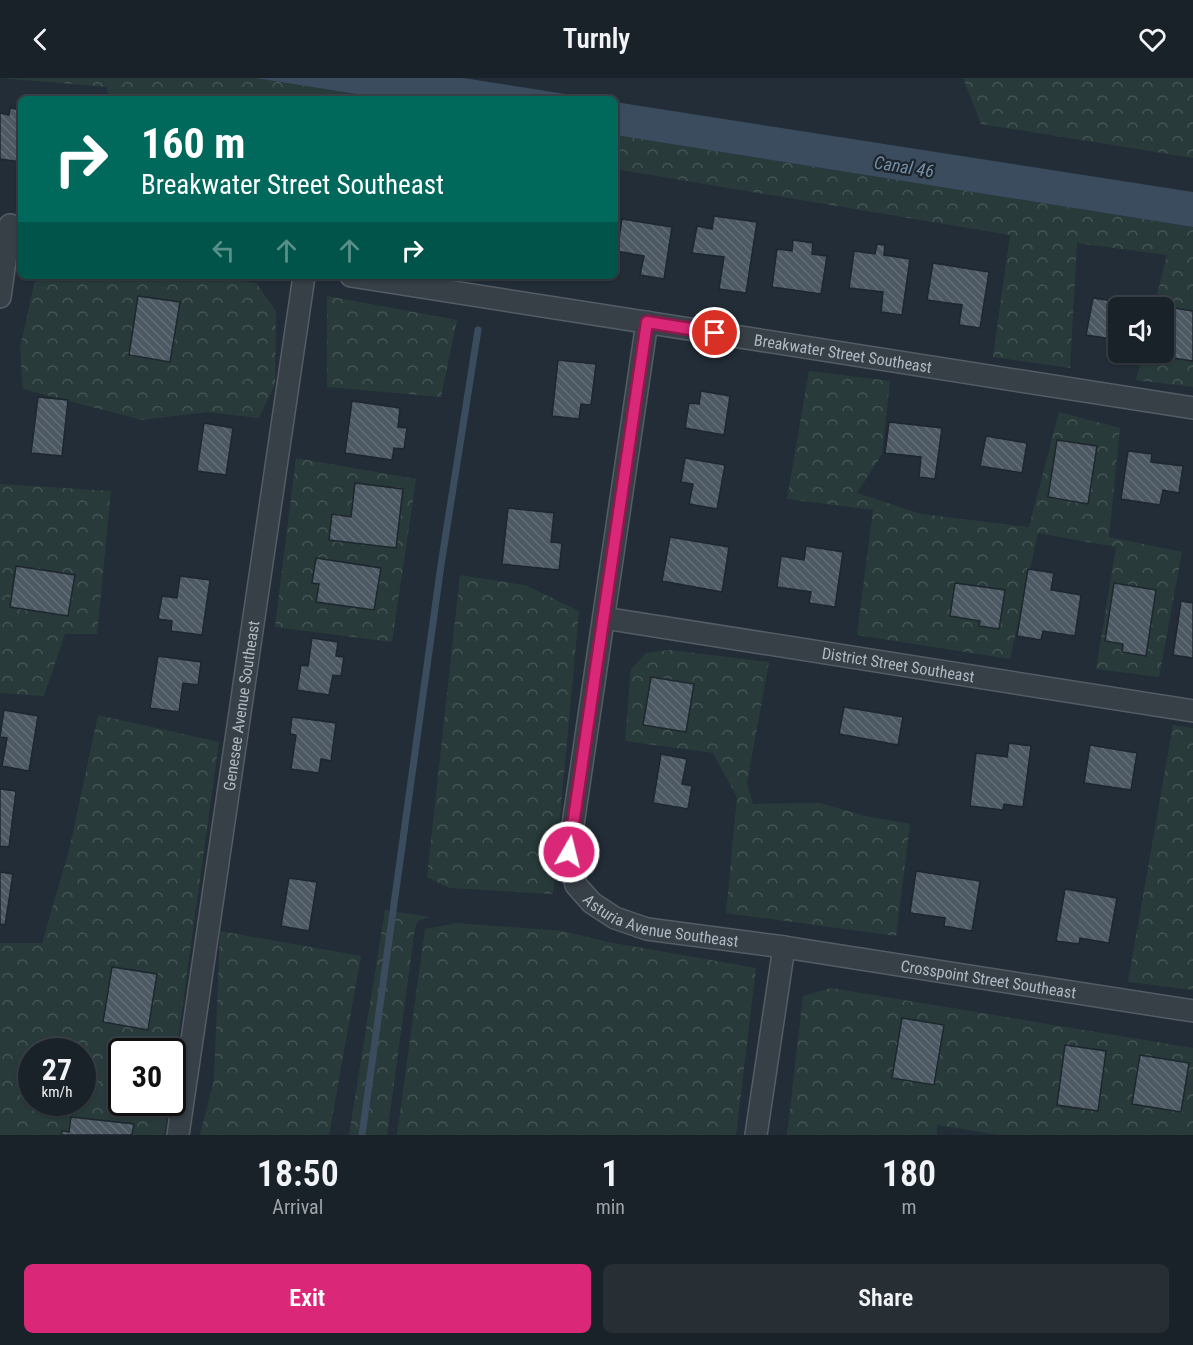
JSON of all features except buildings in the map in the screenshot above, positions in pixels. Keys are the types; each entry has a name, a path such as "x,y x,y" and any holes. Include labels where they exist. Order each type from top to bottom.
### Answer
{"street":[{"path":"0,297 10,225"},
{"name":"Genesee Avenue Southeast","path":"178,1135 304,279"},
{"name":"Breakwater Street Southeast","path":"370,279 1193,408"},
{"name":"Asturia Avenue Southeast","path":"647,322 569,852 576,885 592,903 615,918 646,929 784,947"},
{"name":"District Street Southeast","path":"603,618 1193,711"},
{"path":"756,1135 784,947"},
{"name":"Crosspoint Street Southeast","path":"784,947 1193,1011"}],"green space":[{"path":"0,78 255,78 369,96 108,96 107,87"},
{"path":"963,78 1193,78 1193,158 981,124"},
{"path":"618,135 1193,227 1193,387 1136,380 1140,363 1174,363 1174,297 1156,297 1167,255 1077,243 1070,368 993,357 1010,235 618,170"},
{"path":"35,279 223,279 256,283 276,311 275,384 259,418 207,412 142,420 23,389 20,348"},
{"path":"327,296 457,320 441,397 327,387"},
{"path":"809,371 890,381 882,454 857,493 921,514 1029,527 1059,412 1120,428 1109,537 1182,552 1159,677 1096,669 1116,547 1038,533 1010,659 857,635 873,510 787,499"},
{"path":"296,458 416,479 392,642 275,627"},
{"path":"0,484 111,491 97,634 65,634 44,696 0,693"},
{"path":"460,575 525,585 579,611 553,894 449,888 427,877"},
{"path":"670,650 769,662 747,783 753,804 820,803 865,816 910,824 896,936 726,913 737,797 713,753 625,741 631,669 646,653"},
{"path":"98,715 219,742 178,1038 108,1038 108,1116 167,1116 164,1135 0,1135 0,943 42,943 69,851"},
{"path":"1173,725 1193,728 1193,990 1128,982"},
{"path":"385,910 430,917 418,921 415,928 387,1135 349,1135"},
{"path":"457,923 563,931 608,942 756,968 736,1135 397,1135 425,929"},
{"path":"220,931 361,956 329,1135 200,1135 214,1080"},
{"path":"831,988 1193,1048 1193,1135 1000,1135 937,1125 937,1135 787,1135 803,996"}],"water":[{"path":"255,78 463,78 578,96 369,96"},
{"name":"Canal 46","path":"618,102 1193,192 1193,227 618,135"}],"waterway":[{"path":"362,1135 441,565 478,330"}],"route":[{"path":"569,852 647,322 715,333"}]}
